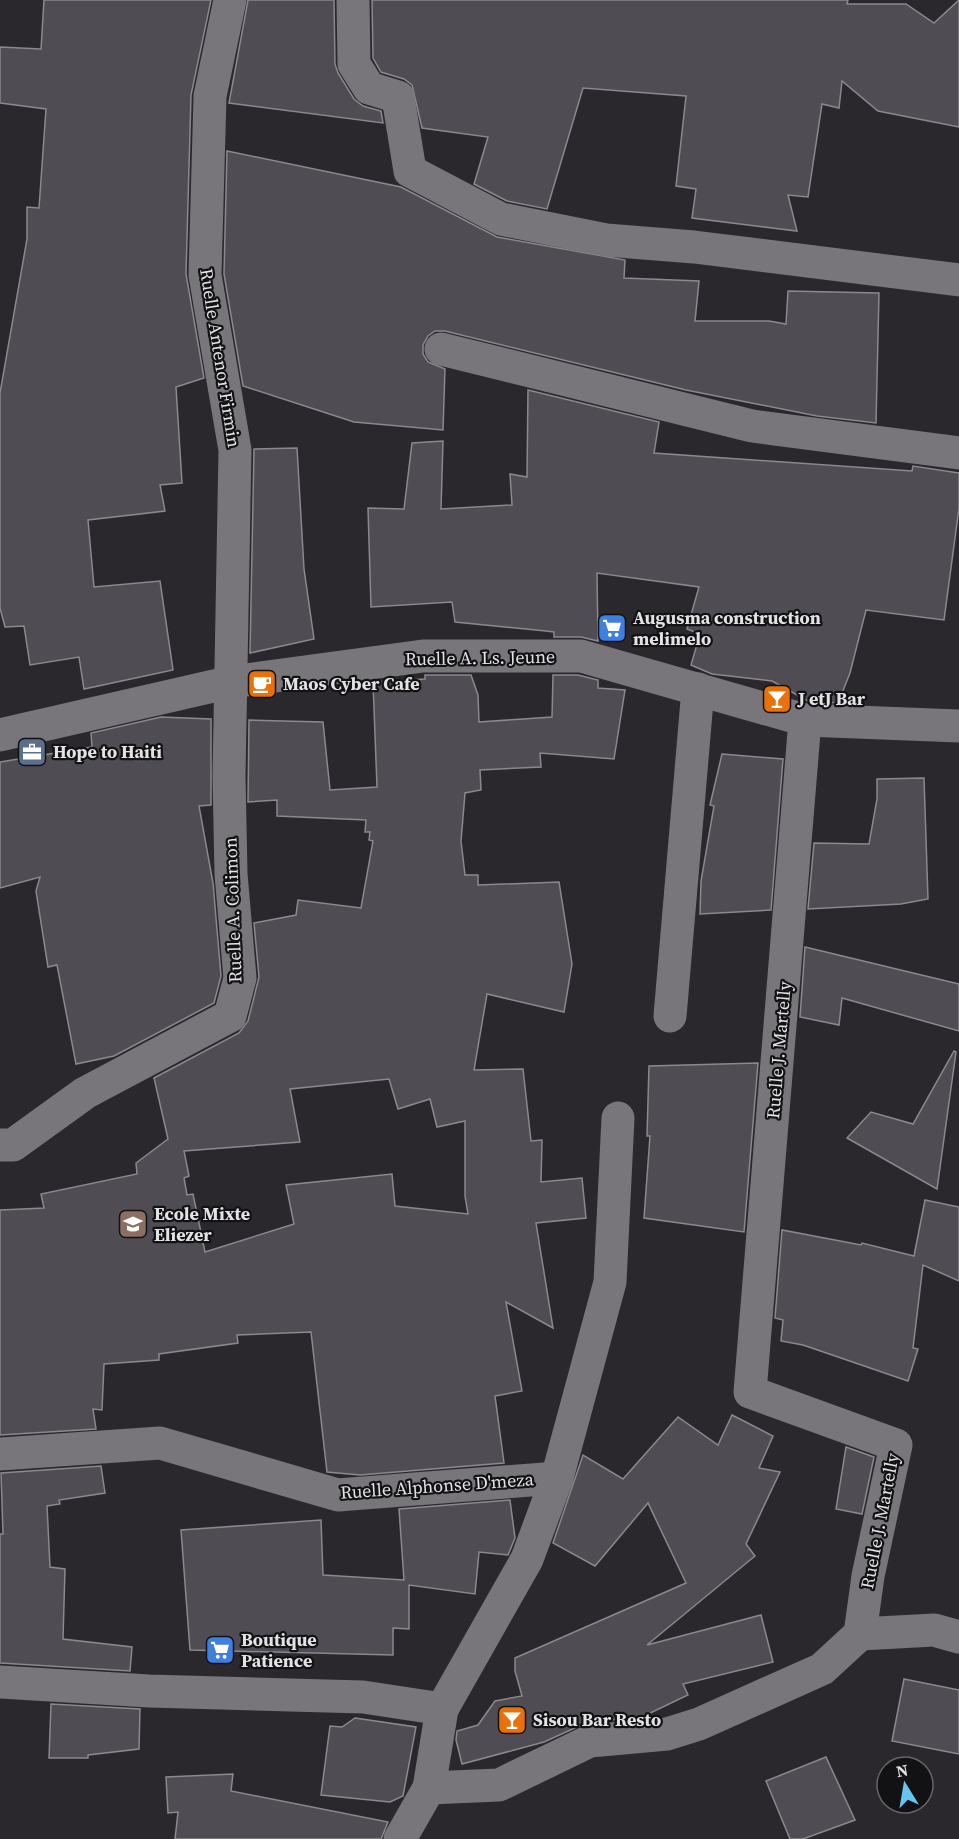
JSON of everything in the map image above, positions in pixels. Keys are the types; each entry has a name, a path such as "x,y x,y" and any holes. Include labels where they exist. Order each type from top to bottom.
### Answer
{"street":[{"name":"Ruelle Antenor Firmin","path":"230,0 210,96 205,275 235,450 231,682"},
{"path":"353,0 354,64 369,88 398,98 410,171 501,219 606,240 694,246 959,280"},
{"path":"441,350 752,426 959,453"},
{"name":"Ruelle A. Ls. Jeune","path":"0,735 231,682 423,656 581,656 805,720 959,726"},
{"name":"Ruelle A. Colimon","path":"0,1145 13,1145 85,1093 230,1016 240,978 231,874 231,682"},
{"path":"670,1016 698,689"},
{"name":"Ruelle J. Martelly","path":"805,720 750,1392 896,1445 868,1576 860,1634"},
{"path":"400,1839 429,1788 442,1709 527,1558 557,1478 609,1282 618,1118"},
{"name":"Ruelle Alphonse D'meza","path":"0,1454 160,1443 338,1495 557,1478"},
{"path":"429,1788 499,1785 590,1741 668,1734 699,1724 822,1669 860,1634 934,1630 959,1637"},
{"path":"0,1683 149,1691 363,1697 442,1709"}],"building":[{"path":"44,0 211,0 191,95 186,274 204,378 176,387 182,483 160,485 165,511 88,520 94,587 160,581 173,670 84,689 79,657 30,665 24,626 5,627 0,608 0,393 27,239 27,207 39,208 46,109 0,103 0,47 41,49"},
{"path":"248,0 334,0 335,64 338,73 354,99 363,106 381,111 383,123 229,103"},
{"path":"372,0 848,0 847,4 906,4 934,23 959,0 959,127 878,111 842,81 839,108 822,104 808,197 788,195 797,231 692,218 696,189 676,186 686,96 583,88 547,209 507,201 474,184 488,137 422,128 412,85 404,79 381,72 373,58"},
{"path":"227,151 401,187 497,237 625,260 624,278 699,281 695,321 769,321 786,324 788,291 879,293 876,423 817,416 686,390 445,331 435,331 428,336 423,345 423,354 428,362 445,369 443,430 354,422 243,386 224,274"},
{"path":"528,390 659,422 654,453 912,471 913,466 959,473 959,508 944,620 866,610 850,673 838,703 808,701 772,681 712,674 691,665 700,634 687,629 699,587 597,573 598,641 581,637 554,637 554,632 455,622 452,602 371,607 368,508 404,509 412,443 443,441 441,509 512,505 510,474 527,477"},
{"path":"297,448 304,569 314,639 250,653 254,449"},
{"path":"425,675 471,675 478,695 479,722 552,717 553,675 578,675 598,680 598,688 625,690 614,759 540,753 541,767 480,770 481,790 465,793 461,841 465,875 478,875 478,885 559,882 572,964 564,1012 487,994 474,1070 523,1069 531,1141 542,1140 541,1182 582,1178 586,1218 536,1223 553,1328 506,1302 522,1391 495,1396 504,1463 360,1475 327,1472 311,1332 237,1335 238,1343 159,1354 159,1360 104,1364 102,1410 93,1409 96,1429 0,1435 0,1210 44,1208 41,1194 137,1174 136,1163 168,1139 154,1078 239,1033 248,1021 259,977 254,923 296,915 298,900 361,908 373,841 369,840 370,832 365,832 366,820 277,816 277,800 248,802 249,720 323,722 330,790 377,787 373,682 425,679","holes":["389,1079 398,1109 430,1099 437,1127 465,1121 465,1196 468,1214 395,1206 392,1174 286,1185 294,1224 205,1252 193,1194 187,1195 184,1178 189,1176 184,1151 300,1142 290,1089"]},
{"path":"161,717 211,719 211,805 199,806 213,883 221,976 214,1003 114,1056 76,1064 57,965 48,967 36,891 40,877 0,888 0,762 92,747 91,733"},
{"path":"722,754 783,759 771,910 700,914 701,881 714,806 710,805"},
{"path":"924,778 928,899 901,904 808,909 814,843 869,844 877,799 877,779"},
{"path":"805,947 959,984 959,1031 842,998 839,1025 800,1017"},
{"path":"954,1051 956,1052 937,1189 847,1138 871,1112 913,1124"},
{"path":"758,1063 744,1232 644,1218 650,1136 647,1136 649,1066"},
{"path":"925,1200 959,1207 959,1281 923,1265 913,1348 918,1349 908,1381 803,1345 781,1341 783,1320 775,1318 782,1230 861,1245 862,1243 914,1256"},
{"path":"732,1415 773,1436 759,1468 780,1472 746,1544 755,1556 647,1645 761,1615 773,1662 683,1684 688,1695 642,1717 588,1722 544,1742 462,1764 456,1740 457,1731 478,1725 495,1701 522,1696 515,1671 515,1658 686,1583 648,1503 595,1566 553,1543 583,1455 623,1479 678,1417 718,1445"},
{"path":"846,1447 874,1457 862,1514 836,1509"},
{"path":"101,1466 105,1493 59,1500 60,1504 47,1506 50,1567 65,1569 63,1639 132,1647 130,1671 0,1663 0,1534 3,1534 1,1473"},
{"path":"510,1500 515,1538 508,1555 479,1552 475,1594 409,1585 409,1629 393,1628 393,1655 190,1650 181,1530 321,1520 323,1575 404,1580 399,1509"},
{"path":"904,1679 959,1690 959,1754 892,1741"},
{"path":"51,1704 140,1709 139,1749 88,1755 88,1758 49,1758"},
{"path":"355,1718 416,1727 403,1796 390,1802 321,1795 330,1726 342,1727"},
{"path":"826,1757 855,1820 803,1839 790,1839 766,1781"},
{"path":"233,1774 231,1791 388,1822 381,1839 175,1839 178,1812 168,1813 166,1777"}],"place":[{"name":"Augusma construction melimelo","path":"612,628"},
{"name":"Maos Cyber Cafe","path":"262,684"},
{"name":"J etJ Bar","path":"777,699"},
{"name":"Hope to Haiti","path":"32,752"},
{"name":"Ecole Mixte Eliezer","path":"133,1224"},
{"name":"Boutique Patience","path":"220,1650"},
{"name":"Sisou Bar Resto","path":"512,1720"}]}
